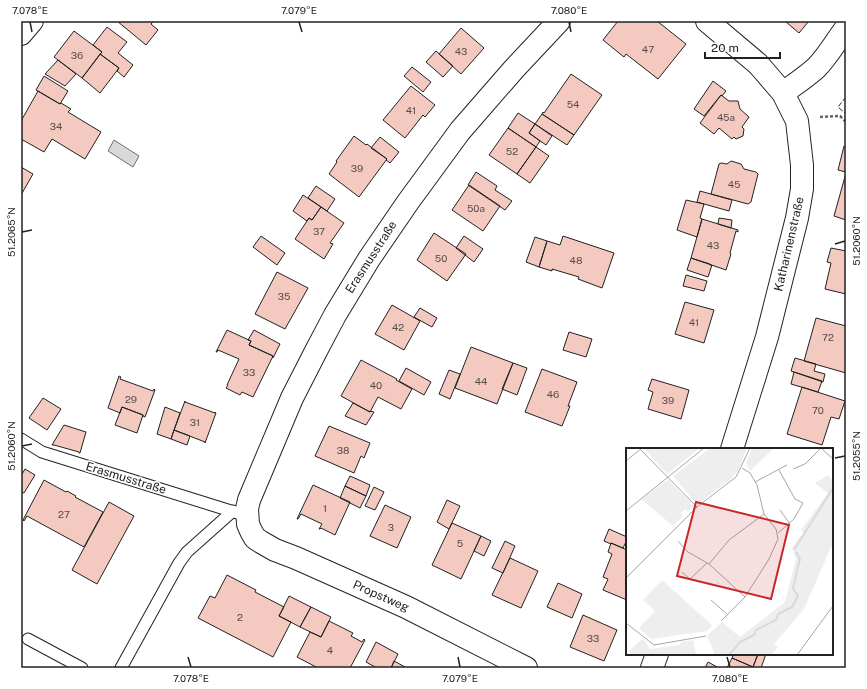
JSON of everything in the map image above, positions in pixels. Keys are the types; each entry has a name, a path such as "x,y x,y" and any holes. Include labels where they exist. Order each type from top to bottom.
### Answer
{"street":[{"path":"21,34 32,21"},
{"name":"Erasmusstraße","path":"240,513 247,509 249,500 292,398 316,350 369,259 408,202 460,131 514,69 559,21"},
{"name":"Katharinenstraße","path":"707,21 758,64 783,93 797,121 802,165 802,189 797,218 767,337 732,448"},
{"path":"783,93 816,67 846,28"},
{"name":"Propstweg","path":"240,513 248,524 255,538 276,550 406,607 526,668"},
{"path":"652,668 657,655"}],"lane":[{"name":"Erasmusstraße","path":"21,439 42,452 240,513"},
{"path":"121,668 179,563 187,552 240,513"},
{"path":"28,639 82,668"}],"path":[{"path":"818,117 840,116 846,122"}],"shaded area":[{"path":"114,140 139,156 133,167 108,151"}],"building":[{"path":"117,21 154,21 151,24 158,30 146,45"},
{"path":"618,21 657,21 686,44 658,79 626,54 624,57 603,40"},
{"path":"809,21 799,33 786,22"},
{"path":"107,27 127,42 118,53 133,65 124,77 117,71 119,68 100,54 102,52 93,45"},
{"path":"461,28 484,48 461,74 439,54"},
{"path":"74,31 102,52 82,78 54,57"},
{"path":"436,51 453,66 443,77 426,62"},
{"path":"100,54 119,68 100,93 82,78"},
{"path":"58,60 76,74 65,86 45,74"},
{"path":"412,67 431,82 423,92 404,76"},
{"path":"571,74 602,95 574,135 542,114"},
{"path":"44,76 68,91 60,104 36,90"},
{"path":"713,81 726,91 704,116 694,109"},
{"path":"411,86 435,105 425,117 423,115 405,138 383,120"},
{"path":"38,91 71,109 68,112 101,132 85,159 52,139 44,152 21,139 21,121"},
{"path":"721,95 729,101 738,101 740,109 749,117 742,127 744,129 743,136 736,139 734,137 732,139 719,128 714,134 700,123"},
{"path":"518,113 535,124 529,133 540,141 536,147 508,128"},
{"path":"542,114 574,135 567,145 535,124"},
{"path":"535,124 552,136 546,145 529,133"},
{"path":"508,128 536,147 517,174 489,155"},
{"path":"354,136 387,159 359,197 329,174 337,162 336,161"},
{"path":"380,137 399,152 390,163 386,160 387,159 371,148"},
{"path":"844,146 846,147 846,172 838,170"},
{"path":"536,147 549,156 530,183 517,174"},
{"path":"731,161 741,164 744,169 756,172 758,174 751,202 748,204 711,194 719,164 727,164"},
{"path":"21,167 33,174 21,195"},
{"path":"476,172 497,186 495,190 512,201 505,210 468,185"},
{"path":"846,173 846,220 834,216"},
{"path":"469,185 500,206 483,231 452,210"},
{"path":"316,186 335,199 327,211 308,198"},
{"path":"700,191 732,200 729,211 697,202"},
{"path":"303,195 321,207 312,220 309,218 307,221 293,211"},
{"path":"686,200 704,204 697,237 677,230"},
{"path":"321,207 344,223 330,243 333,244 324,259 295,239 309,218 312,220"},
{"path":"719,218 732,220 731,228 718,224"},
{"path":"702,219 738,230 738,232 736,231 726,270 691,258"},
{"path":"434,233 466,254 447,281 417,260"},
{"path":"261,236 285,253 277,265 253,247"},
{"path":"464,236 483,249 474,262 456,248"},
{"path":"563,236 614,253 602,288 578,279 579,277 552,269 552,271 539,267 547,241 560,245"},
{"path":"535,237 547,241 539,267 526,262"},
{"path":"831,248 846,251 846,294 825,289 831,263 827,262"},
{"path":"691,258 712,265 708,277 687,270"},
{"path":"277,272 308,288 285,329 255,314"},
{"path":"686,275 707,281 704,291 683,286"},
{"path":"685,302 714,310 704,343 675,334"},
{"path":"392,305 420,321 404,350 375,334"},
{"path":"420,308 437,318 432,327 414,317"},
{"path":"816,318 846,326 846,373 804,361"},
{"path":"227,330 251,341 249,345 273,356 253,397 242,392 240,395 226,388 239,359 218,350 216,352"},
{"path":"254,330 280,344 273,358 273,356 249,345 251,341 248,340"},
{"path":"569,332 592,339 586,357 563,350"},
{"path":"471,347 513,363 497,404 455,388"},
{"path":"795,358 816,364 814,371 825,374 823,382 791,371"},
{"path":"361,360 397,379 396,380 412,389 401,409 378,397 370,412 341,396"},
{"path":"513,363 527,368 517,395 502,389"},
{"path":"406,368 431,382 424,395 399,381"},
{"path":"542,369 577,382 562,426 525,412"},
{"path":"449,370 460,374 450,399 439,394"},
{"path":"794,372 822,381 818,392 791,384"},
{"path":"119,376 121,377 120,379 153,391 154,389 155,390 145,417 122,407 120,413 108,408"},
{"path":"652,379 689,390 681,419 648,409 653,392 648,390"},
{"path":"802,387 845,401 839,419 831,417 822,445 787,434"},
{"path":"43,398 61,409 47,430 29,418"},
{"path":"185,401 216,413 205,443 174,430"},
{"path":"353,403 370,412 374,412 366,425 345,416"},
{"path":"122,407 143,415 137,433 115,425"},
{"path":"165,407 180,413 171,439 157,434"},
{"path":"64,425 86,432 80,453 52,445"},
{"path":"329,426 370,443 364,458 361,456 354,473 315,456"},
{"path":"174,430 190,436 187,445 171,439"},
{"path":"25,469 35,475 24,493 21,492 21,476"},
{"path":"350,476 370,485 366,496 345,486"},
{"path":"44,480 66,492 67,491 103,512 84,547 27,516 24,521 23,520"},
{"path":"313,485 350,502 335,535 321,528 319,529 322,524 301,514 297,519"},
{"path":"345,486 366,496 360,508 340,498"},
{"path":"374,487 384,492 375,510 365,506"},
{"path":"447,500 460,506 449,529 437,522"},
{"path":"109,502 134,516 97,584 72,570"},
{"path":"385,505 411,517 397,548 370,536"},
{"path":"452,523 481,536 461,579 432,565"},
{"path":"609,529 626,537 626,542 623,548 604,541"},
{"path":"481,536 491,541 484,556 474,551"},
{"path":"505,541 515,546 503,573 492,568"},
{"path":"611,543 626,550 626,600 603,590 608,579 603,577 612,554 608,552"},
{"path":"510,558 538,571 521,608 492,595"},
{"path":"227,575 284,607 279,616 291,622 273,657 198,618 210,596 215,598"},
{"path":"558,583 582,594 572,618 547,607"},
{"path":"289,596 311,607 300,627 279,616"},
{"path":"311,607 331,617 321,637 300,627"},
{"path":"583,615 617,630 604,661 570,647"},
{"path":"329,621 353,633 351,636 362,642 364,639 365,640 350,668 318,668 297,657 310,632 321,637"},
{"path":"376,642 398,654 391,668 377,668 366,662"},
{"path":"734,655 758,655 753,667 732,658"},
{"path":"758,655 766,655 761,668 753,667"},
{"path":"732,658 753,667 727,668"},
{"path":"394,661 407,668 391,668"},
{"path":"708,662 719,668 705,668"}],"fence":[{"path":"846,97 838,107 846,114"}]}
